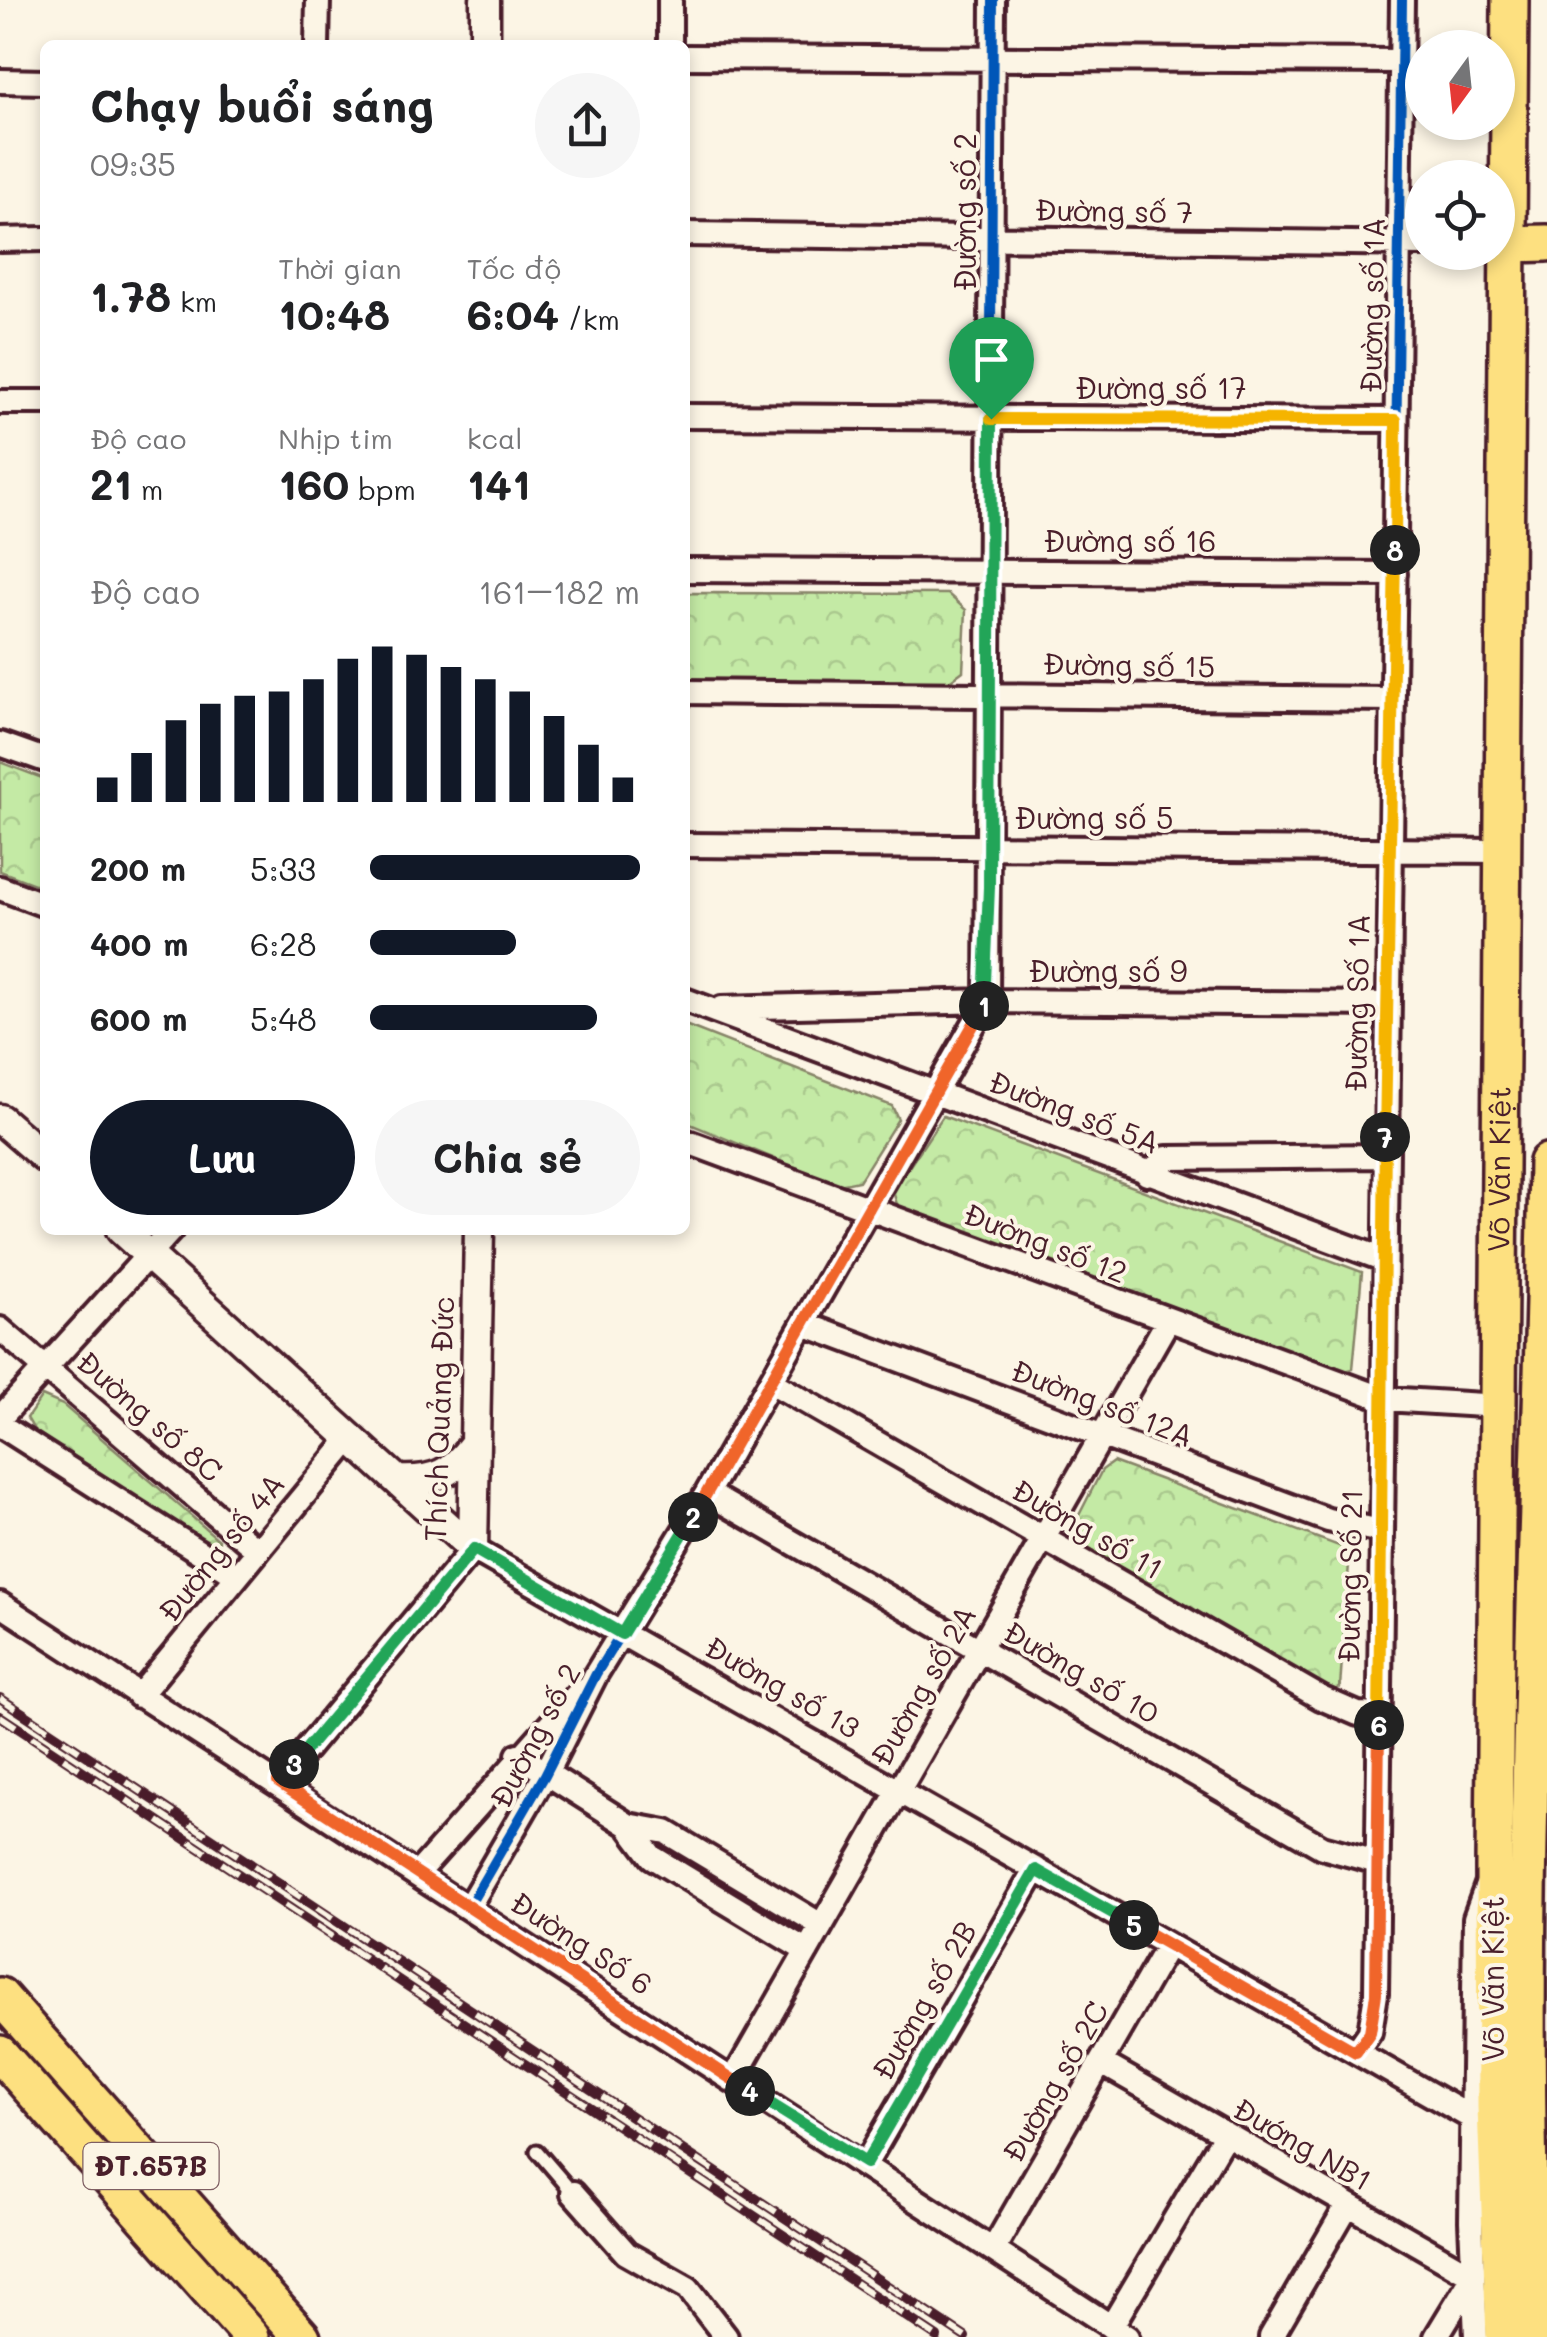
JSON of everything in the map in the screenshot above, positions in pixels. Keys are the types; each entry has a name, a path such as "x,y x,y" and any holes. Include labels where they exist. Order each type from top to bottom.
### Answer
{"main road":[{"name":"Võ Văn Kiệt","path":"1505,160 1510,0"},
{"path":"1515,244 1547,244"},
{"name":"Võ Văn Kiệt","path":"1503,270 1504,852 1499,1406 1511,1868"},
{"name":"Võ Văn Kiệt","path":"1504,2337 1498,2109 1543,1405 1547,1162"},
{"path":"1499,1406 1543,1405"},
{"name":"ĐT.657B","path":"0,1996 302,2337"},
{"path":"5,2070 44,2046"},
{"name":"ĐT.657B","path":"5,2070 251,2337"},
{"name":"Võ Văn Kiệt","path":"1498,2109 1535,2337"}],"street":[{"path":"317,40 318,0"},
{"path":"485,0 485,40"},
{"path":"670,0 670,40"},
{"name":"Đường số 2","path":"469,1906 546,1775 596,1674 707,1494 986,1001 993,0"},
{"name":"Đường số 1A","path":"1402,0 1406,160"},
{"path":"690,57 1401,62"},
{"path":"0,81 40,82"},
{"name":"Đường số 7","path":"690,234 1405,244"},
{"path":"0,240 40,239"},
{"name":"Đường số 1A","path":"1392,851 1396,420 1409,270"},
{"path":"0,402 40,402"},
{"name":"Đường số 17","path":"690,416 1396,420"},
{"name":"Đường số 16","path":"690,570 1395,574"},
{"name":"Đường số 15","path":"690,692 1392,700"},
{"path":"0,744 40,758"},
{"name":"Đường số 5","path":"690,845 1504,852"},
{"name":"Đường Số 1A","path":"1385,1156 1392,851"},
{"path":"0,888 40,902"},
{"name":"Đường số 9","path":"708,1008 986,1001 1388,1004"},
{"name":"Đường số 5A","path":"690,1002 1385,1260"},
{"path":"0,1118 40,1149"},
{"name":"Đường số 12","path":"690,1143 1385,1400 1499,1406"},
{"path":"1147,1174 1167,1158 1385,1156"},
{"name":"Đường Số 21","path":"1356,2052 1370,2032 1376,1994 1385,1156"},
{"name":"Đường số 13","path":"126,1235 474,1549 1356,2052 1498,2109"},
{"path":"167,1235 44,1367 0,1422 237,1576"},
{"name":"Thích Quảng Đức","path":"278,1782 474,1549 479,1235"},
{"name":"Đường số 2A","path":"733,2080 1167,1322"},
{"name":"Đường số 12A","path":"804,1324 1328,1520 1381,1531"},
{"name":"Đường số 8C","path":"0,1329 258,1551"},
{"name":"Đường số 11","path":"771,1382 1322,1698 1358,1714 1380,1715"},
{"name":"Đường số 4A","path":"139,1696 350,1438"},
{"path":"397,1480 441,1477 456,1468 474,1444"},
{"name":"Đường số 10","path":"707,1494 1322,1847 1377,1862"},
{"name":"Đường Số 6","path":"0,1604 866,2163 1119,2332"},
{"name":"Đường số 2","path":"418,1873 518,1755 596,1674"},
{"path":"518,1755 628,1825 666,1832 821,1926"},
{"path":"628,1825 652,1857 807,1951"},
{"path":"1476,2337 1473,2276 1498,2109 1475,1918 1511,1868 1547,1923"},
{"name":"Đường số 2B","path":"866,2163 1036,1870"},
{"name":"Đường số 2C","path":"994,2248 1168,1945"},
{"name":"Đướng NB1","path":"1102,2063 1473,2276"},
{"path":"1119,2332 1225,2135"},
{"path":"573,2193 626,2253 688,2288 726,2337"},
{"path":"1271,2337 1347,2206"},
{"path":"1436,2337 1473,2276"}],"lane":[{"path":"538,2151 573,2193"}],"green space":[{"path":"690,593 948,594 966,610 963,671 948,682 691,680"},
{"path":"0,762 40,777 40,886 0,871"},
{"path":"690,1027 892,1106 898,1119 859,1181 839,1185 690,1124"},
{"path":"943,1116 1362,1272 1353,1369 1336,1373 899,1211 893,1191"},
{"path":"42,1396 63,1405 219,1540 218,1548 202,1547 34,1430 27,1418"},
{"path":"1113,1462 1350,1550 1340,1687 1333,1691 1077,1542 1072,1529 1102,1470"}],"railway":[{"path":"0,1698 965,2337"},
{"path":"0,1716 937,2337"}],"cycle path":[{"path":"469,1906 545,1775 596,1674 707,1493 987,1001 993,0"},
{"path":"1356,2052 1370,2032 1376,1994 1402,0"}],"route":[{"path":"991,419 1396,420 1376,1994 1370,2032 1356,2052 1036,1870 866,2163 278,1782 474,1549 622,1634 707,1494 986,1001 991,419"}]}
